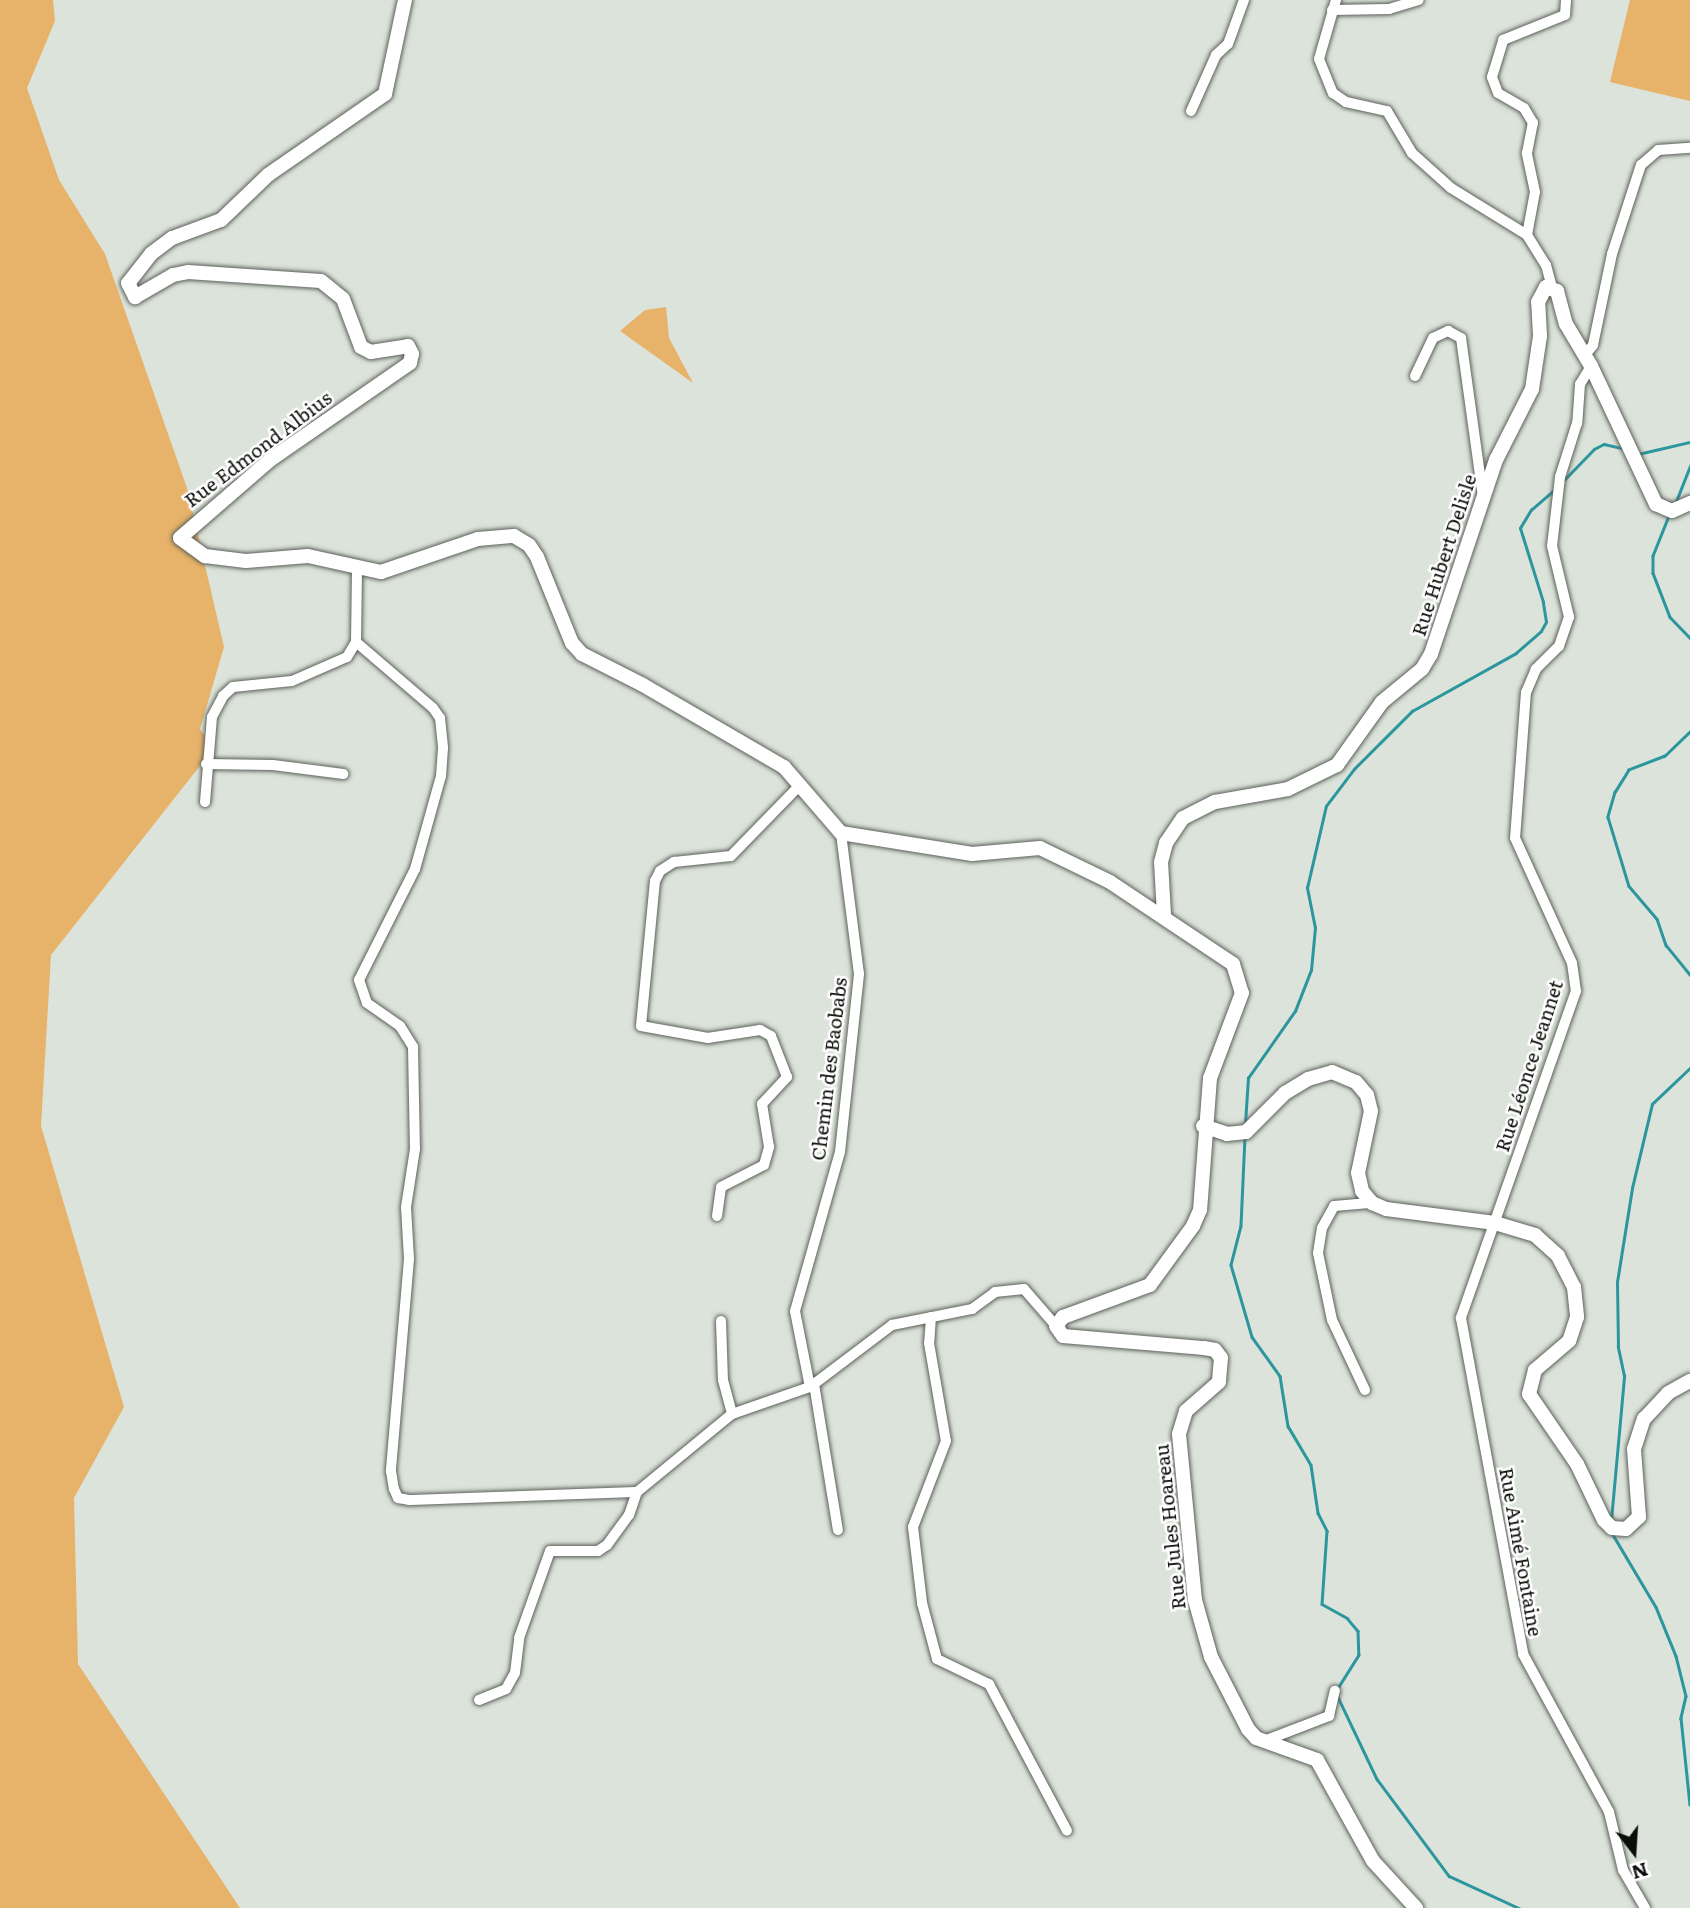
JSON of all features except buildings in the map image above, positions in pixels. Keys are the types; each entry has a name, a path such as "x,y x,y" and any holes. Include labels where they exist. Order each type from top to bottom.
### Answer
{"main road":[{"name":"Rue Edmond Albius","path":"405,0 390,83 379,100 268,176 221,220 172,238 151,254 128,284 135,297 173,275 188,272 321,281 343,299 361,347 371,352 408,346 412,354 410,363 270,460 180,538 205,556 247,561 308,556 381,572 478,539 514,536 528,545 537,557 572,643 582,654 758,751 800,783 841,833"},
{"path":"1552,287 1656,504 1665,510 1685,506"},
{"name":"Rue Hubert Delisle","path":"1164,915 1161,862 1166,843 1182,818 1215,802 1288,789 1337,765 1382,702 1422,669 1436,642 1483,496 1532,389 1540,336 1538,302 1540,292 1552,287"},
{"path":"841,833 960,853 1040,848 1082,866 1164,915 1233,964 1242,983 1239,1003 1210,1078 1209,1128 1200,1210 1165,1265 1140,1292 1063,1317 1056,1326"},
{"path":"1209,1128 1238,1135 1265,1116 1285,1093 1308,1079 1332,1072 1356,1082 1367,1094 1371,1111 1358,1173 1362,1191 1372,1203 1386,1209 1495,1223 1535,1235 1558,1256 1574,1287 1577,1317 1569,1340 1535,1370 1529,1394 1577,1464 1604,1520 1612,1528 1626,1528 1639,1517 1634,1449 1644,1419 1668,1393 1690,1381"},
{"name":"Rue Jules Hoareau","path":"1056,1326 1063,1336 1204,1348 1221,1358 1219,1382 1186,1411 1179,1434 1195,1600 1223,1687 1239,1717 1264,1741 1317,1760 1373,1861 1416,1908"}],"street":[{"path":"1192,111 1216,55 1231,37 1244,0"},
{"path":"1419,0 1390,9 1334,5 1319,59 1334,93 1346,102 1387,111 1412,153 1451,188 1527,235 1546,265 1552,287"},
{"path":"1527,235 1535,192 1527,153 1532,123 1524,108 1498,93 1492,77 1503,40 1565,15 1566,0"},
{"name":"Rue Léonce Jeannet","path":"1495,1223 1576,991 1572,963 1515,838 1526,692 1536,669 1559,646 1569,617 1552,546 1560,477 1577,423 1580,384 1593,345 1612,254 1641,165 1658,150 1690,148"},
{"path":"1415,376 1433,338 1448,331 1461,338 1483,496"},
{"path":"205,802 206,764 212,717 233,687 292,681 348,657 356,642 356,566"},
{"path":"356,642 433,708 440,718 443,748 441,776 415,869 359,981 367,1003 400,1026 413,1048 415,1149 406,1207 409,1259 391,1471 394,1489 398,1498 409,1500 637,1492"},
{"path":"206,764 272,765 343,774"},
{"path":"717,1216 721,1186 764,1165 769,1147 762,1104 787,1077 771,1036 760,1030 708,1038 641,1026 655,881 660,871 674,862 731,856 800,783"},
{"name":"Chemin des Baobabs","path":"838,1530 812,1385 795,1311 841,1152 859,974 841,833"},
{"path":"1365,1390 1332,1320 1318,1253 1322,1228 1334,1206 1372,1203"},
{"name":"Rue Aimé Fontaine","path":"1495,1223 1461,1318 1517,1634 1523,1654 1609,1812 1623,1870 1645,1908"},
{"path":"479,1700 506,1689 515,1673 519,1638 550,1551 598,1551 607,1545 629,1516 637,1492 732,1414 812,1385 871,1336 892,1325 972,1309 995,1292 1012,1288 1033,1294 1056,1326"},
{"path":"931,1317 929,1343 946,1441 913,1527 922,1603 937,1659 989,1685 1067,1831"},
{"path":"721,1321 723,1380 732,1414"},
{"path":"1264,1741 1329,1716 1335,1691"}],"shaded area":[{"path":"0,0 53,0 55,21 27,88 59,180 105,254 187,488 224,647 200,729 214,748 51,955 41,1126 124,1407 74,1498 78,1664 240,1908 0,1908"},
{"path":"1630,0 1690,0 1690,101 1610,82"},
{"path":"666,307 669,338 693,383 620,331 645,310"}],"waterway":[{"path":"1638,454 1690,442"},
{"path":"1564,480 1594,449 1604,444 1622,448"},
{"path":"1675,504 1690,466"},
{"path":"1245,1124 1248,1078 1295,1011 1311,970 1315,928 1307,888 1326,806 1354,769 1412,711 1516,653 1541,631 1546,622 1543,602 1520,528 1531,510 1555,489"},
{"path":"1669,516 1653,556 1653,573 1670,617 1690,638"},
{"path":"1690,732 1665,756 1629,770 1615,792 1608,817 1629,886 1657,919 1666,945 1690,975"},
{"path":"1611,1520 1624,1376 1618,1347 1617,1282 1632,1188 1652,1104 1690,1068"},
{"path":"1245,1137 1241,1226 1231,1265 1252,1337 1280,1376 1288,1426 1311,1465 1318,1513 1327,1531 1322,1604 1347,1618 1358,1631 1359,1655 1337,1690"},
{"path":"1612,1533 1656,1607 1676,1656 1686,1696 1681,1718 1690,1805"},
{"path":"1338,1697 1377,1779 1449,1876 1519,1908"}]}
